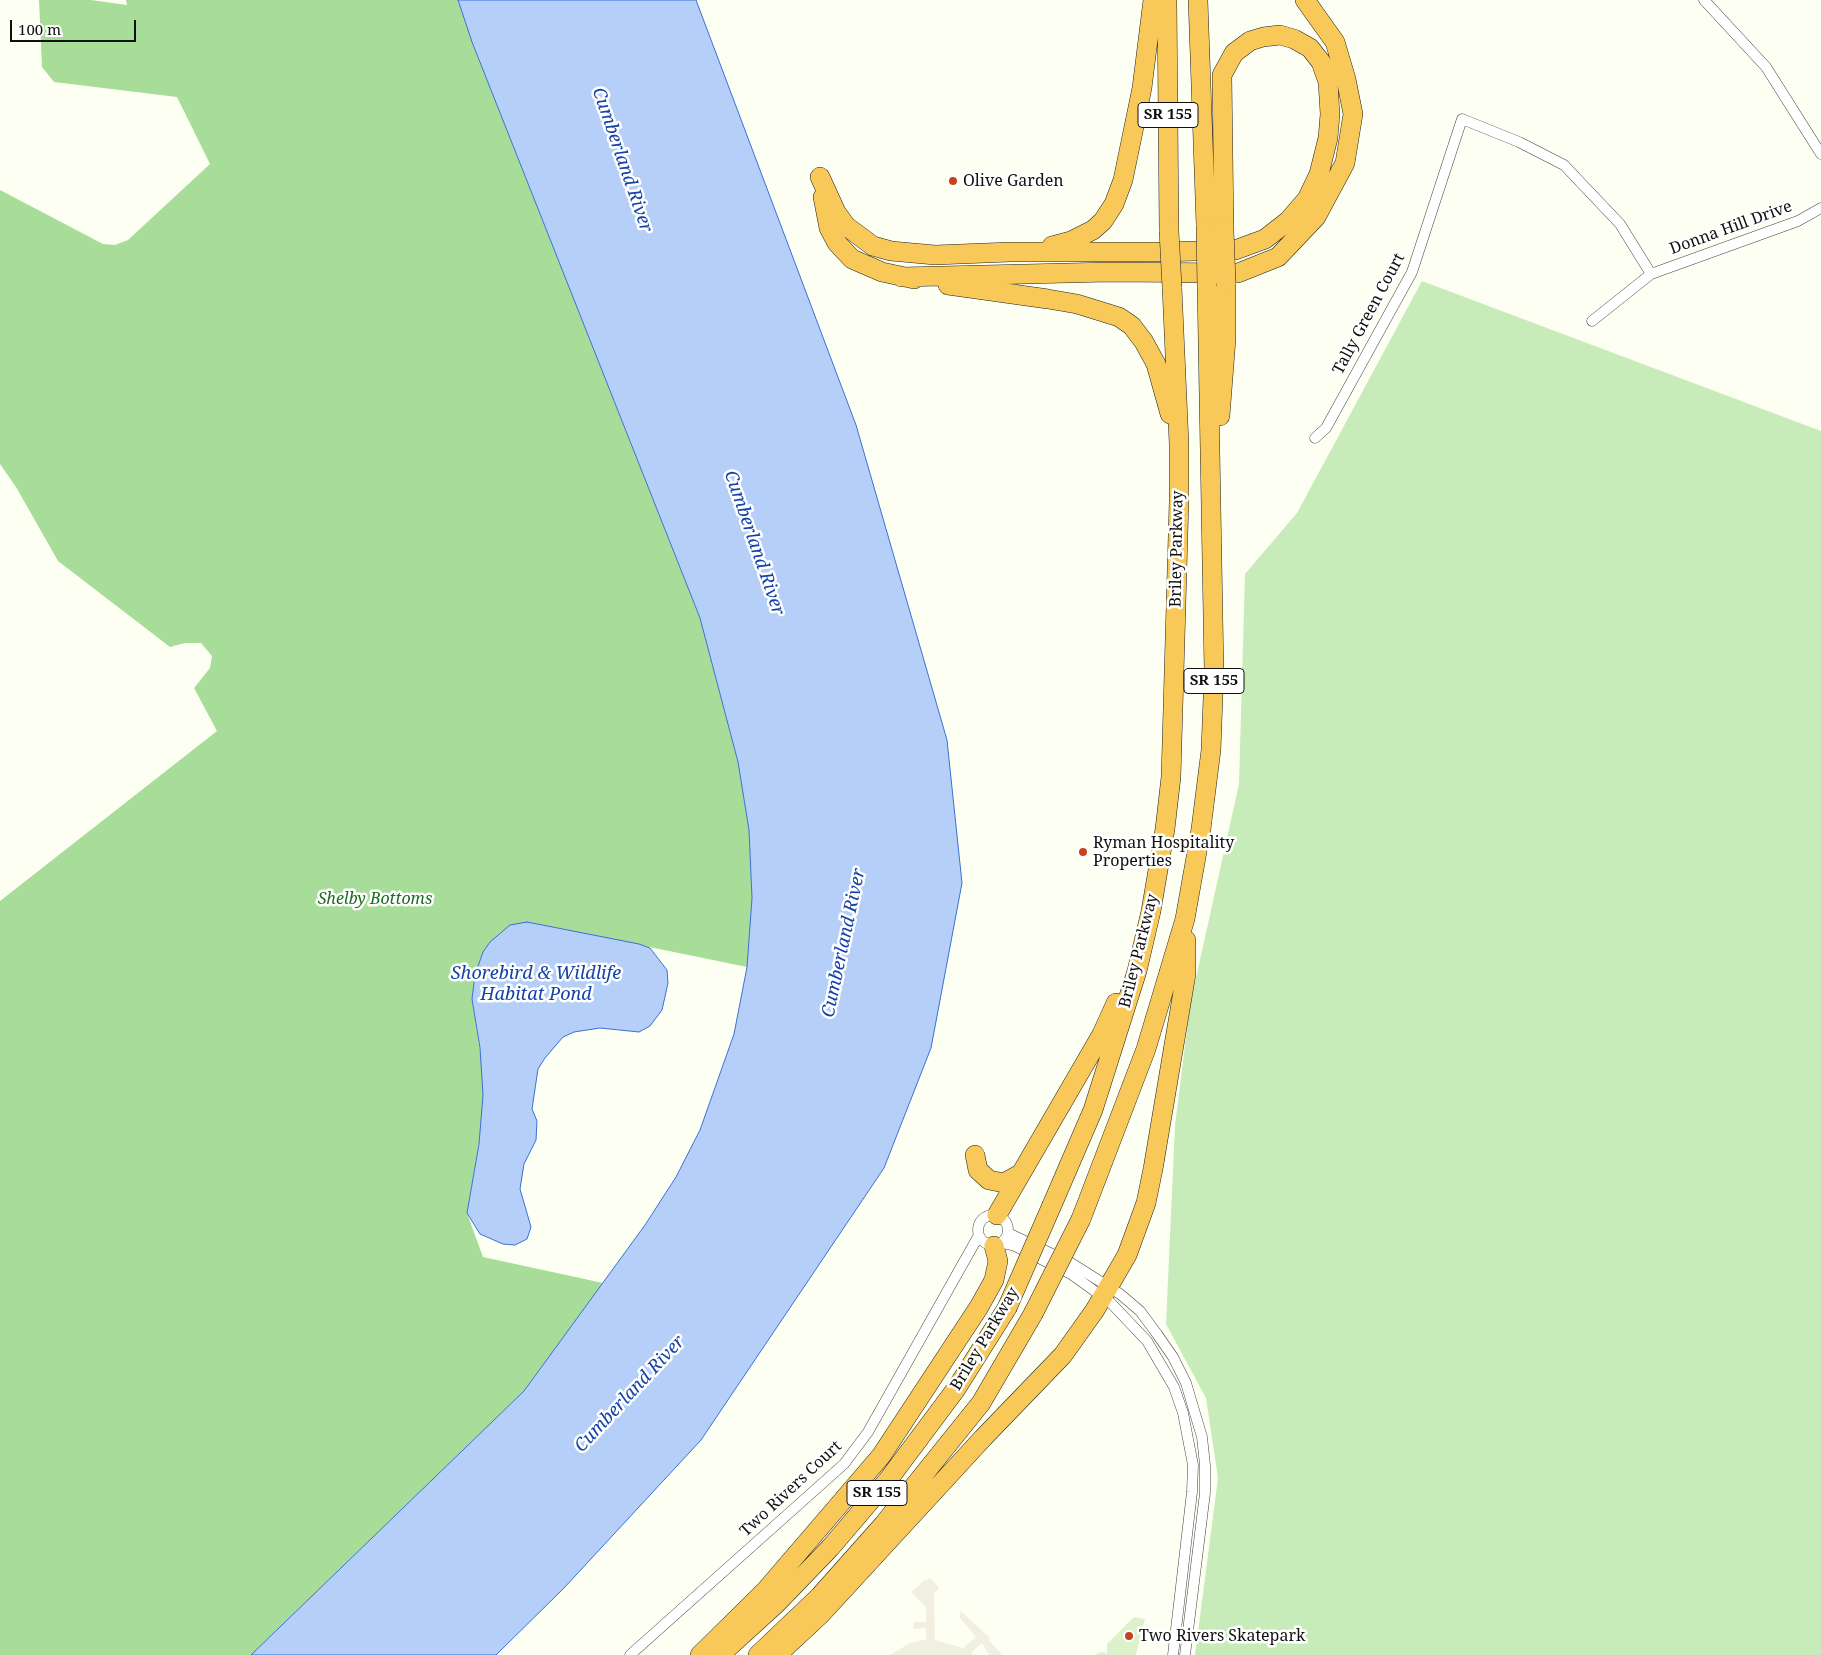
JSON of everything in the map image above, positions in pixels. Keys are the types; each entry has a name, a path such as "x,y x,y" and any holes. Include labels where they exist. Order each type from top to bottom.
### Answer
{"highway":[{"path":"1010,252 1071,242 1103,221 1114,204 1123,180 1140,97 1153,0"},
{"name":"Briley Parkway","path":"720,1655 776,1603 830,1548 888,1480 956,1389 1007,1308 1093,1110 1131,989 1151,911 1171,777 1179,444 1169,231 1167,0"},
{"name":"Briley Parkway","path":"758,1655 819,1597 884,1525 981,1403 1033,1314 1081,1219 1146,1049 1186,919 1201,828 1211,750 1214,671 1207,286 1215,228 1198,0"},
{"path":"901,277 1152,271 1238,273 1278,256 1316,217 1345,163 1352,114 1346,79 1335,42 1305,0"},
{"path":"1179,444 1156,364 1132,326 1119,317 1077,304 1048,298 901,277 852,259 837,243 829,228 820,177 836,212 846,226 873,246 912,255 1010,252 1158,252 1235,250 1265,239 1288,221 1307,199 1320,174 1328,138 1330,114 1326,76 1321,62 1310,48 1294,39 1280,35 1263,36 1250,41 1234,52 1222,75 1215,228 1226,283 1226,339 1222,411 1211,440"},
{"path":"864,264 873,246"},
{"path":"997,1215 1102,1034 1131,969 1159,866"},
{"path":"777,1655 820,1615 983,1438 1063,1355 1095,1310 1127,1255 1138,1231 1146,1203 1186,974 1186,919"},
{"path":"975,1155 978,1170 992,1182 1007,1182 1020,1174"},
{"path":"700,1655 766,1590 881,1456 979,1307 994,1280 998,1261 990,1242"}],"street":[{"path":"1704,0 1766,67 1821,154"},
{"name":"Tally Green Court","path":"1315,438 1326,428 1412,272 1462,118 1519,142 1564,165 1598,199 1628,236 1651,274"},
{"name":"Donna Hill Drive","path":"1592,321 1651,274 1798,221 1821,208"},
{"path":"1172,1655 1192,1492 1190,1439 1174,1388 1162,1364 1105,1290 1015,1246 990,1242 978,1227 982,1219 997,1215 1005,1220 1008,1233 1105,1290 1140,1311 1173,1357 1186,1382 1202,1437 1205,1493 1185,1655"},
{"path":"990,1242 1008,1233"},
{"name":"Two Rivers Court","path":"630,1655 844,1464 868,1432 949,1285 971,1255 990,1242"}],"green space":[{"name":"Shelby Bottoms","path":"39,0 91,0 127,5 126,0 458,0 472,42 700,618 738,762 749,830 752,898 747,967 527,922 490,942 483,952 475,975 472,999 483,1072 483,1119 467,1213 483,1257 603,1283 524,1391 251,1655 0,1655 0,901 217,731 194,688 210,668 212,656 201,643 185,643 170,647 58,561 16,487 0,464 0,190 103,244 115,245 128,240 210,164 177,97 54,82 42,67"},
{"path":"1422,281 1821,431 1821,1655 1195,1655 1218,1478 1206,1398 1166,1324 1175,1126 1190,1005 1239,784 1245,574 1297,513"},
{"name":"Two Rivers Skatepark","path":"1134,1617 1145,1619 1136,1655 1094,1655 1101,1652 1107,1653 1107,1644"}],"shaded area":[{"path":"930,1578 939,1588 934,1594 935,1640 963,1648 976,1637 959,1617 961,1611 990,1638 989,1640 1002,1655 989,1655 982,1643 973,1651 972,1655 890,1655 910,1643 927,1639 925,1628 913,1629 914,1622 926,1622 926,1607 911,1592 926,1579"}],"water":[{"name":"Cumberland River","path":"458,0 696,0 856,425 947,740 962,883 931,1048 884,1168 701,1440 564,1588 496,1655 251,1655 524,1391 645,1225 676,1177 700,1130 734,1034 747,967 752,898 749,830 738,762 700,618 472,42"},
{"name":"Shorebird & Wildlife Habitat Pond","path":"527,922 639,944 650,948 667,970 668,983 662,1010 650,1026 639,1032 600,1028 574,1032 563,1037 538,1069 532,1109 537,1121 536,1140 524,1164 520,1189 531,1227 527,1239 515,1245 503,1244 480,1234 467,1213 479,1144 483,1095 480,1048 472,999 475,975 483,952 490,942 510,925"}],"place":[{"name":"Olive Garden","path":"953,181"},
{"name":"Ryman Hospitality Properties","path":"1083,852"},
{"name":"Two Rivers Skatepark","path":"1129,1636"}]}
